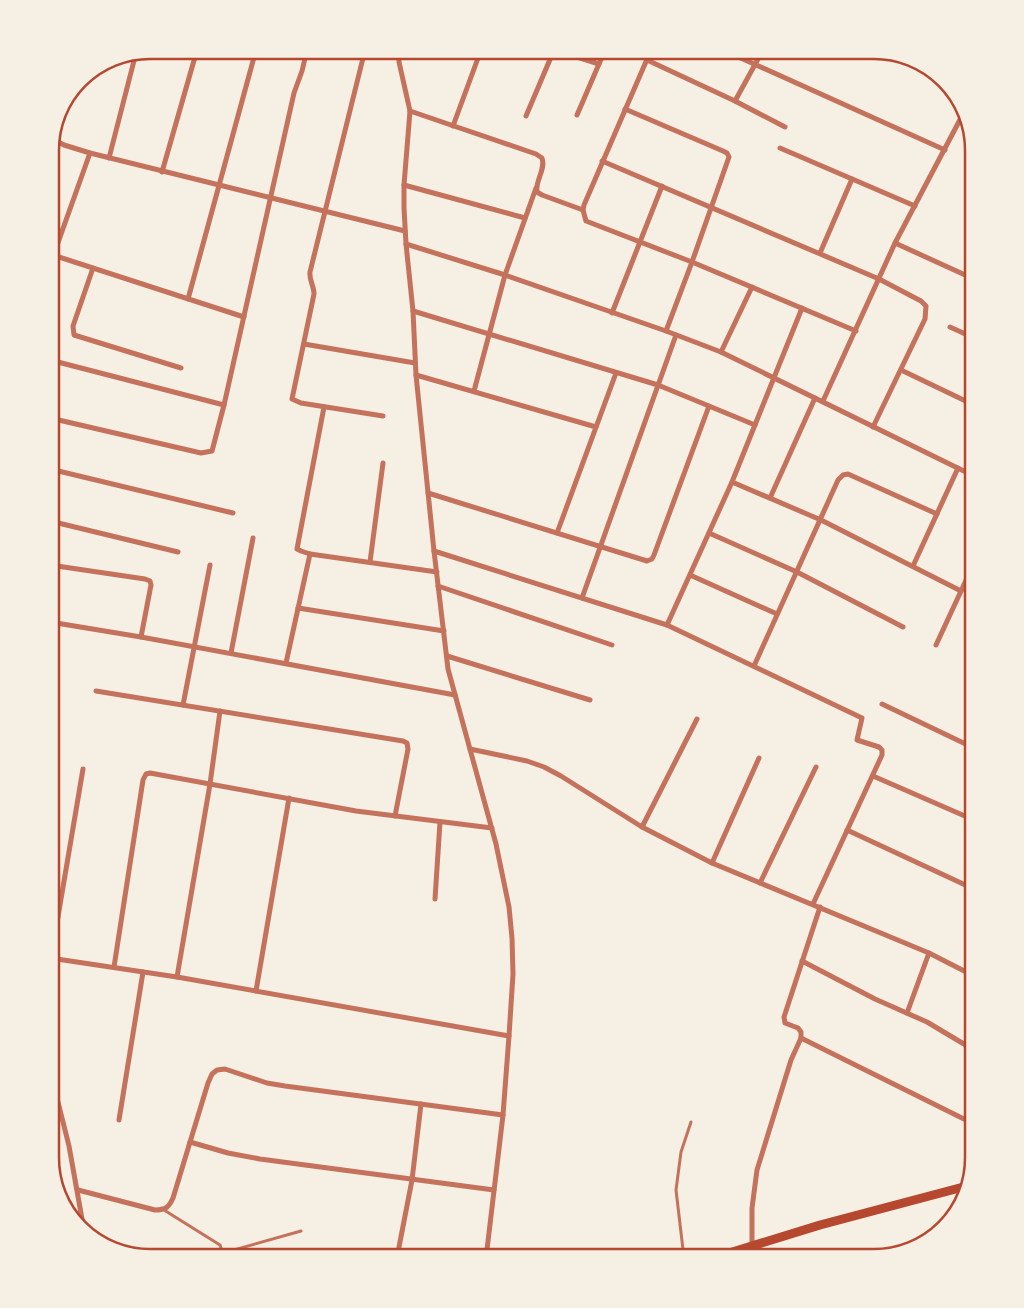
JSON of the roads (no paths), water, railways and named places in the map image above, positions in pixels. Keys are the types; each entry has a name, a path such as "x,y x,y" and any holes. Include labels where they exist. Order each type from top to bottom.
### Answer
{"main road":[{"path":"742,1249 820,1225 960,1188"}],"street":[{"path":"162,172 194,59"},
{"path":"188,299 254,59"},
{"path":"59,420 207,453 212,451 294,93 305,59"},
{"path":"363,59 345,125 310,276 314,286 314,294 292,399 295,402 383,416"},
{"path":"399,59 410,111 404,185 405,231 413,311 416,374 438,586 447,656 455,694 492,828 509,908 512,938 513,974 503,1115 487,1249"},
{"path":"453,126 478,59"},
{"path":"526,116 551,59"},
{"path":"583,59 599,64"},
{"path":"577,115 601,59"},
{"path":"742,59 945,150"},
{"path":"735,101 759,59"},
{"path":"109,158 134,60"},
{"path":"785,127 735,101 647,60 602,161 583,210 586,221 692,262 856,331"},
{"path":"625,109 727,153 729,157 666,331"},
{"path":"410,111 536,154 542,158 544,163 505,275 474,391"},
{"path":"823,402 895,244 960,120"},
{"path":"59,142 90,154 405,231"},
{"path":"780,148 915,206"},
{"path":"59,239 90,154"},
{"path":"602,161 820,253 879,279 921,301 926,306 925,319 873,427"},
{"path":"820,253 852,179"},
{"path":"404,185 525,218"},
{"path":"612,313 662,186"},
{"path":"536,187 537,192 542,195 583,210"},
{"path":"406,244 505,275 666,331 720,352 965,472"},
{"path":"895,244 965,275"},
{"path":"59,257 244,317"},
{"path":"93,268 73,326 74,335 180,368"},
{"path":"720,352 752,288"},
{"path":"667,625 732,482 802,308"},
{"path":"413,311 658,385 754,425"},
{"path":"950,327 965,334"},
{"path":"582,598 676,335"},
{"path":"304,344 415,363"},
{"path":"59,362 224,404"},
{"path":"901,370 965,401"},
{"path":"557,533 616,372"},
{"path":"416,374 596,427"},
{"path":"770,498 815,398"},
{"path":"428,492 643,560 652,559 709,406"},
{"path":"324,407 297,548 310,554 437,572"},
{"path":"370,562 383,463"},
{"path":"913,566 958,468"},
{"path":"59,471 233,513"},
{"path":"754,666 838,480 843,475 848,474 937,514"},
{"path":"732,482 821,520 961,590"},
{"path":"59,524 178,552"},
{"path":"709,532 796,572 903,627"},
{"path":"231,653 253,538"},
{"path":"434,551 667,625 862,718 857,740 879,747 882,750 880,762 813,904"},
{"path":"286,663 310,554"},
{"path":"183,705 210,565"},
{"path":"59,566 150,581 151,585 141,637"},
{"path":"690,575 777,614"},
{"path":"936,645 965,582"},
{"path":"438,586 612,645"},
{"path":"298,608 444,632"},
{"path":"59,623 455,694"},
{"path":"447,656 590,700"},
{"path":"96,691 403,741 407,743 408,749 395,816"},
{"path":"882,704 965,744"},
{"path":"177,977 210,784 220,711"},
{"path":"642,827 697,719"},
{"path":"470,749 527,761 544,767 642,827 712,863 929,953 965,971"},
{"path":"712,863 759,758"},
{"path":"760,882 816,767"},
{"path":"59,911 83,769"},
{"path":"114,967 143,780 146,774 356,811 492,828"},
{"path":"873,776 965,816"},
{"path":"256,991 290,798"},
{"path":"434,899 440,822"},
{"path":"847,830 965,885"},
{"path":"752,1246 752,1208 757,1170 791,1060 801,1038 801,1032 798,1028 785,1023 784,1017 820,907"},
{"path":"907,1013 929,953"},
{"path":"59,959 177,977 509,1036"},
{"path":"802,961 875,999 927,1022 965,1045"},
{"path":"119,1120 143,972"},
{"path":"801,1038 965,1120"},
{"path":"78,1190 155,1210 164,1210 169,1206 208,1082 212,1074 217,1070 225,1069 267,1083 285,1086 503,1115"},
{"path":"400,1249 412,1180 422,1104"},
{"path":"59,1105 78,1190 82,1219"},
{"path":"190,1142 228,1153 260,1159 494,1190"}],"lane":[{"path":"683,1249 677,1202 677,1178 681,1152 691,1122"},
{"path":"164,1210 220,1244 222,1249"},
{"path":"237,1249 301,1231"}]}
